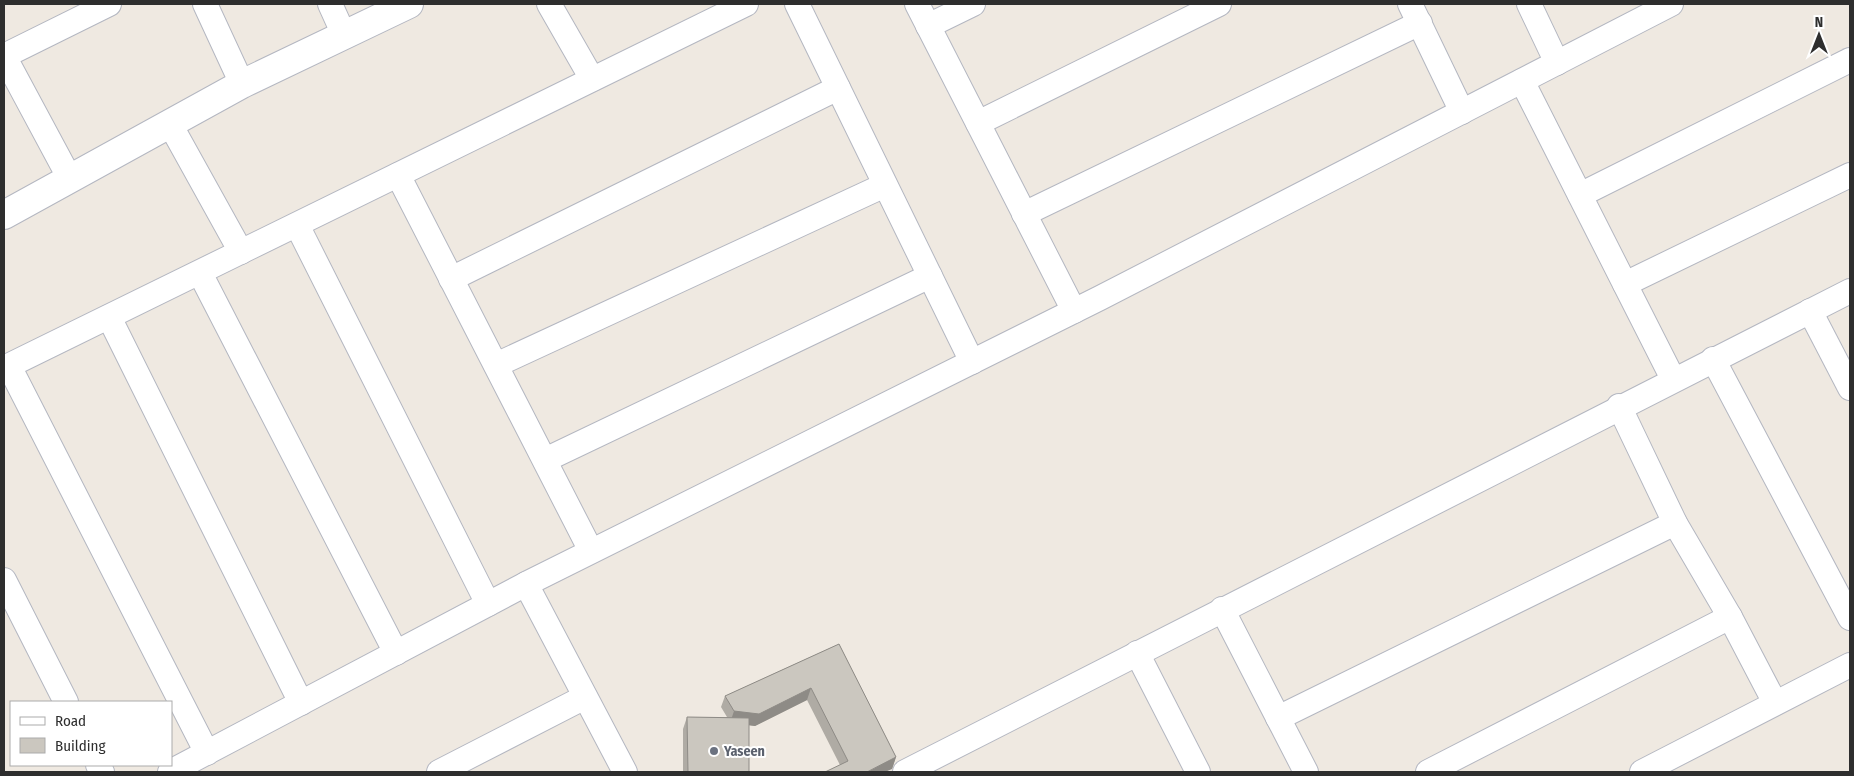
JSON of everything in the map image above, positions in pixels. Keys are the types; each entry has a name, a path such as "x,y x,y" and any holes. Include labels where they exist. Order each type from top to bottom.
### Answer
{"street":[{"path":"70,179 4,56 109,4"},
{"path":"204,4 242,84"},
{"path":"330,4 344,35"},
{"path":"4,215 242,84 409,4"},
{"path":"549,4 592,79"},
{"path":"207,753 6,367 746,4"},
{"path":"797,4 972,362"},
{"path":"917,4 1074,311"},
{"path":"928,26 973,4"},
{"path":"978,123 1219,4"},
{"path":"1529,4 1557,63"},
{"path":"170,772 526,584 1074,311 1557,63 1658,7"},
{"path":"1024,214 1415,13 1462,112"},
{"path":"1580,195 1850,60"},
{"path":"1522,81 1673,379"},
{"path":"451,279 838,88"},
{"path":"170,124 241,252"},
{"path":"398,175 591,551"},
{"path":"1625,284 1850,175"},
{"path":"496,365 885,185"},
{"path":"297,224 488,604"},
{"path":"200,273 396,653"},
{"path":"544,460 930,276"},
{"path":"905,772 1619,406 1850,291"},
{"path":"1810,311 1850,388"},
{"path":"109,317 301,703"},
{"path":"1714,359 1850,618"},
{"path":"1619,406 1675,523 1730,617 1775,703"},
{"path":"1278,718 1675,523"},
{"path":"4,580 65,701"},
{"path":"526,584 624,772"},
{"path":"1222,609 1306,772"},
{"path":"1428,772 1730,617"},
{"path":"1137,653 1191,770"},
{"path":"1642,772 1850,665"},
{"path":"439,772 585,697"}],"building":[{"path":"839,644 896,757 867,772 825,772 848,761 811,688 759,714 734,711 725,696"},
{"name":"Yaseen","path":"687,717 749,718 749,772 688,772"}],"place":[{"name":"Yaseen","path":"714,751"}]}
